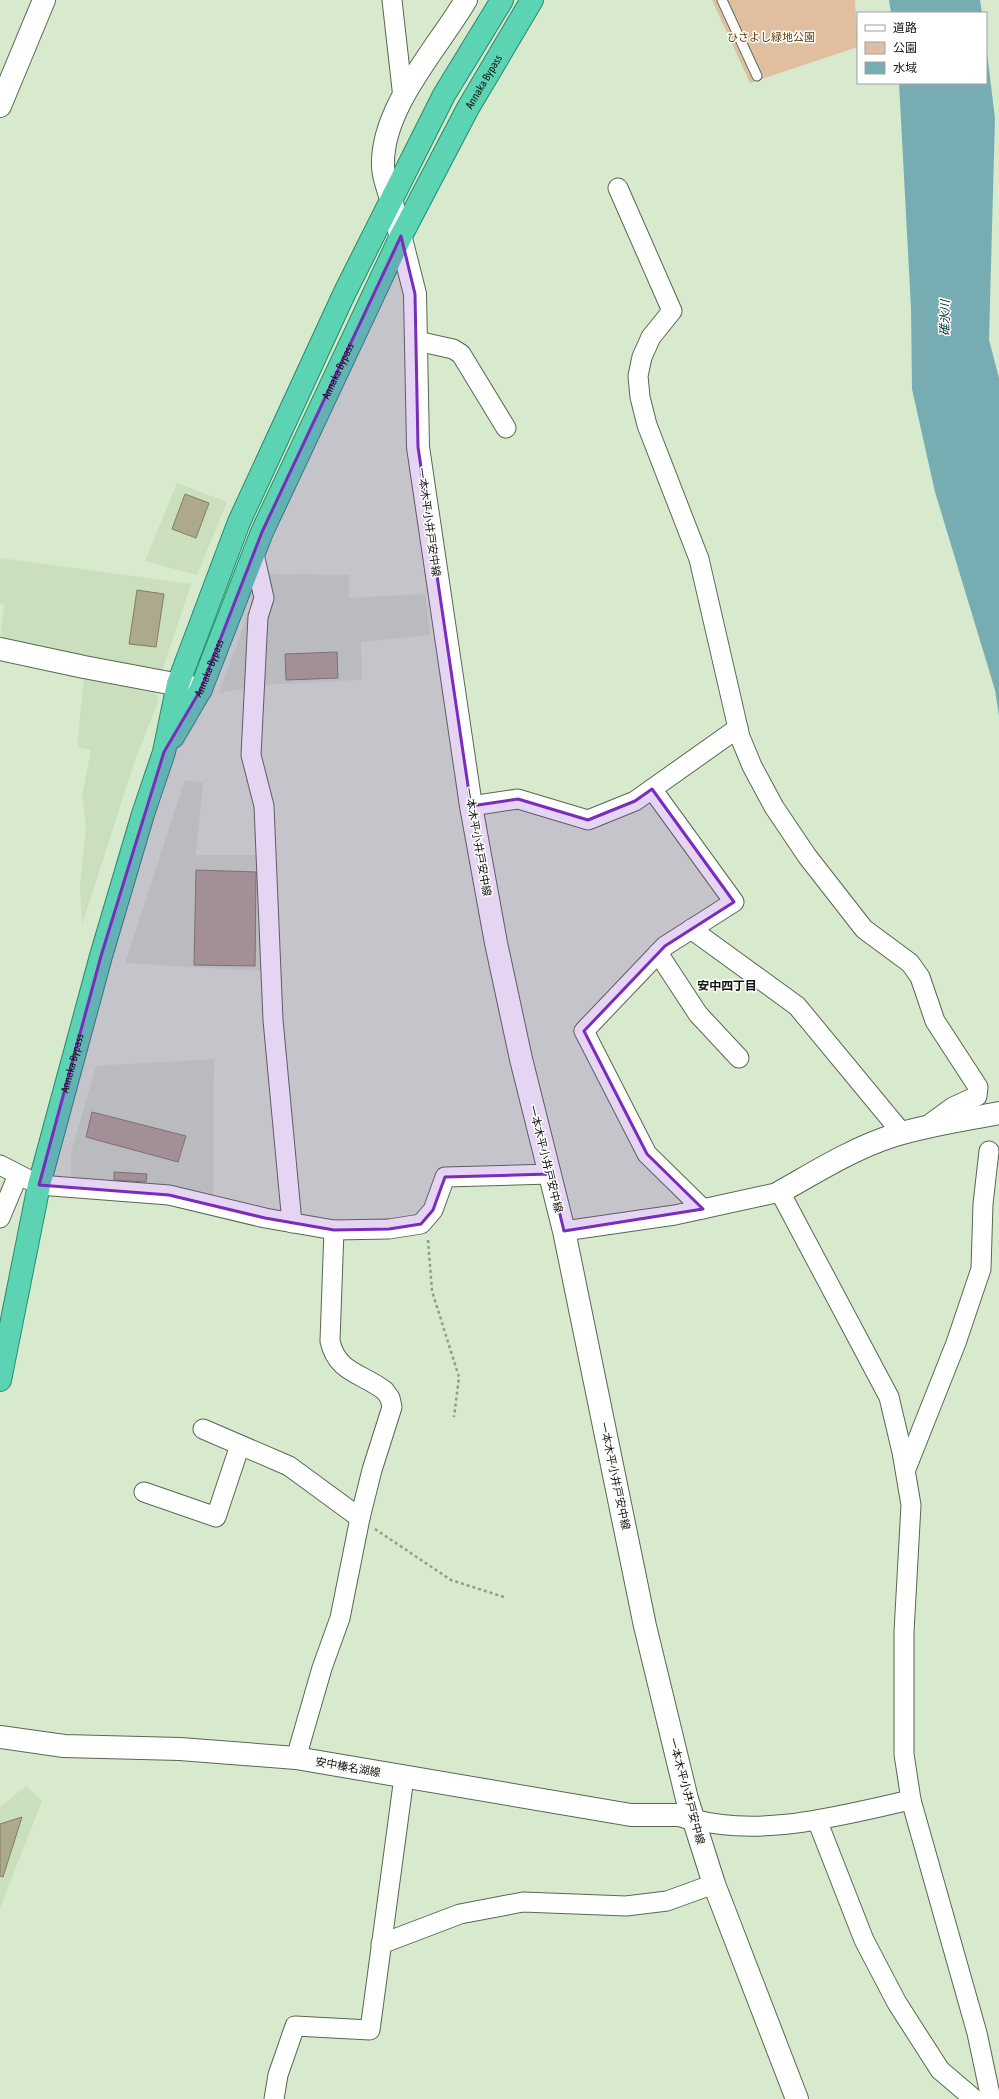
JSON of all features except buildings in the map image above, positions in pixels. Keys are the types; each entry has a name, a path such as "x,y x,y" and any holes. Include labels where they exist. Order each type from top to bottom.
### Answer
{"highway":[{"name":"Annaka Bypass","path":"0,1380 38,1185 101,956 143,814 164,752 178,684 239,522 345,292 444,95 502,0"},
{"name":"Annaka Bypass","path":"164,752 201,689 262,532 402,236 468,108 532,0"}],"main road":[{"path":"2,95 44,0"},
{"name":"一本木平小井戸安中線","path":"466,0 403,98 388,126 384,145 384,174 402,236 415,294 418,447 471,806 497,951 521,1059 564,1231 646,1626 692,1819 714,1884 797,2099"},
{"path":"0,649 84,667 201,689"},
{"path":"780,1192 852,1153 902,1133 927,1126 994,1114"},
{"name":"安中榛名湖線","path":"0,1737 64,1746 180,1749 296,1758 404,1778 631,1815 680,1815 692,1819"}],"street":[{"path":"392,0 403,98"},
{"path":"618,188 672,311 651,337 642,357 638,376 640,397 647,425 699,559 738,728 752,766 774,807 807,856 864,929 910,963 920,977 935,1021 978,1087 977,1096 953,1107 927,1126"},
{"path":"417,341 453,349 461,354 506,428"},
{"path":"254,554 264,598 258,617 251,756 264,806 273,1020 292,1223"},
{"path":"471,806 518,799 588,820 635,801 738,728"},
{"path":"652,789 734,902 665,946 584,1031 647,1154 703,1209"},
{"path":"691,929 797,1006 902,1133"},
{"path":"658,953 698,1014 739,1058"},
{"path":"906,1469 956,1343 981,1269 983,1204 989,1151"},
{"path":"0,1165 38,1185 169,1195 292,1223 334,1230 389,1229 421,1224 433,1210 445,1177 550,1174"},
{"path":"0,1218 18,1175"},
{"path":"564,1231 675,1216 780,1192 889,1397 906,1469 910,1504 904,1632 904,1754 911,1800 977,2033 991,2099"},
{"path":"296,1758 322,1668 340,1618 360,1518 372,1470 392,1407 390,1398 385,1391 338,1362 333,1352 330,1341 334,1230"},
{"path":"203,1429 289,1466 360,1518"},
{"path":"144,1492 216,1517 240,1445"},
{"path":"274,2099 278,2075 295,2026 370,2030 404,1778"},
{"path":"692,1819 712,1824 758,1827 817,1820 911,1800"},
{"path":"817,1820 864,1940 897,2003 940,2070 974,2099"},
{"path":"381,1944 460,1914 523,1902 626,1906 667,1901 714,1884"}],"lane":[{"path":"722,0 757,76"}],"path":[{"path":"426,1218 432,1291 459,1377 454,1417"},
{"path":"360,1518 451,1580 504,1597"}],"highlighted area":[{"path":"401,236 415,294 418,447 471,806 518,799 588,820 635,801 652,789 734,902 665,946 584,1031 647,1154 703,1209 564,1231 550,1174 445,1177 433,1210 421,1224 389,1229 334,1230 265,1218 169,1195 39,1185 101,956 164,752 201,689 262,532"}],"shaded area":[{"path":"177,483 227,502 197,575 145,561"},
{"path":"0,558 191,584 161,674 0,641 4,604 0,603"},
{"path":"263,574 349,575 349,598 425,594 430,635 361,642 362,680 262,685 219,693"},
{"path":"84,679 156,692 158,702 135,760 82,925 80,886 86,827 82,796 91,750 77,747"},
{"path":"185,780 203,783 196,855 261,855 262,971 125,963"},
{"path":"214,1059 213,1203 71,1183 71,1152 96,1066"},
{"path":"26,1786 42,1801 0,1908 0,1807"}],"green space":[{"name":"ひさよし緑地公園","path":"712,0 855,0 857,47 750,83"}],"water":[{"path":"889,0 980,0 982,12 891,12"},
{"name":"碓氷川","path":"987,53 995,118 989,340 999,378 999,716 995,690 935,492 912,389 911,308 899,84 987,84"}],"district":[{"name":"安中四丁目","path":"727,986"}]}
